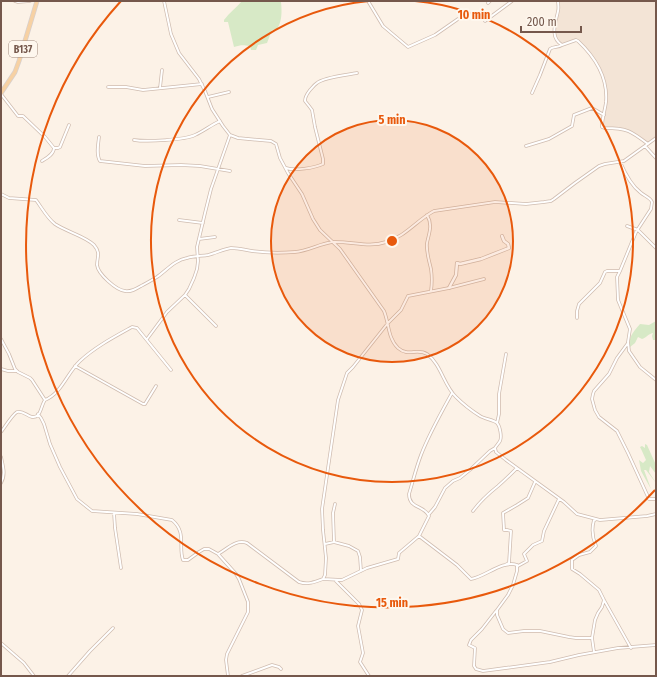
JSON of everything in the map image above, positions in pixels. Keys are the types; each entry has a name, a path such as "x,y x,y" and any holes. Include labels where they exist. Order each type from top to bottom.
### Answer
{"main road":[{"name":"B137","path":"1,93 15,72 20,61 37,1"}],"street":[{"path":"15,1 30,1"},
{"path":"164,1 171,34 179,53 202,84 212,109 223,126 230,134 238,138 271,141 276,144 280,158 302,194 313,219 320,230 340,250 384,311 391,336 397,348 408,353 420,352 426,354 435,363 456,398 481,416 497,423 501,438 495,448 460,478 453,481 445,488 419,536 399,553 398,559 377,565 342,580 336,581 323,579 305,584 299,582 247,543 236,543 218,554"},
{"path":"368,1 383,26 408,47 435,35 458,19"},
{"path":"485,21 512,1"},
{"path":"558,1 558,10 554,28 557,40 562,45"},
{"path":"532,93 550,49 576,40 598,66 601,72 606,97 602,125 603,128 627,130 648,144"},
{"path":"160,88 162,70"},
{"path":"285,167 293,169 323,164 312,110 305,101 306,96 316,83 320,81 357,73"},
{"path":"108,87 126,87 144,90 202,84"},
{"path":"208,97 229,92"},
{"path":"1,93 18,116 23,116 54,148"},
{"path":"526,146 549,139 572,126 574,115 592,108 604,115"},
{"path":"134,140 182,139 194,136 220,121"},
{"path":"54,148 60,147 69,125"},
{"path":"147,339 167,312 185,295 198,269 197,247 199,238 211,189 230,134"},
{"path":"99,137 98,159 100,161 145,166 181,165 218,168 221,170 230,171"},
{"path":"1,194 9,198 26,200 35,199 54,223 94,244 99,256 97,266 99,270 114,286 126,292 130,292 158,276 180,259 206,255 230,248 253,251 295,252 307,250 320,244 333,242 351,242 375,245 388,242 402,235 434,211 495,202 526,204 544,202 554,199 575,182 599,166 624,161 656,138"},
{"path":"645,146 656,158"},
{"path":"42,161 51,155 54,148"},
{"path":"620,162 623,170 634,186 652,202 651,209 638,230 620,271 618,277 618,300 630,330 628,336 629,351 640,367 656,380"},
{"path":"427,215 430,220 427,247 432,276 431,291"},
{"path":"179,220 203,223"},
{"path":"627,226 638,230 656,248"},
{"path":"199,238 215,236"},
{"path":"449,288 456,275 457,263 460,264 481,259 509,248 502,236"},
{"path":"578,318 577,311 580,304 600,283 605,272 620,271"},
{"path":"323,579 325,577 326,558 322,530 322,509 338,400 347,373 400,310 408,296 484,279"},
{"path":"185,295 216,326"},
{"path":"1,432 16,413 20,412 31,416 38,414 45,400 58,391 79,362 102,344 132,327 137,328 147,339 171,370"},
{"path":"1,339 16,371"},
{"path":"628,342 617,358 609,374 594,390 592,399 594,410 599,417 617,431 649,500 656,499"},
{"path":"497,423 500,414 499,394 506,354"},
{"path":"75,366 143,404 156,386"},
{"path":"1,369 8,372 16,371 32,380 45,400"},
{"path":"429,516 424,510 412,504 409,494 426,442 452,393"},
{"path":"38,414 44,424 50,444 60,467 77,499 92,511 137,514 174,521 181,536 183,560 188,560 204,549 209,549 218,554 236,574 248,602 249,608 227,657 228,676"},
{"path":"495,448 496,452 577,514 597,520 656,514"},
{"path":"1,457 4,474 1,483"},
{"path":"473,511 488,493 498,486 517,468"},
{"path":"504,566 508,563 510,531 504,530 503,512 528,498 535,482"},
{"path":"419,536 457,565 471,579 478,578 504,566 513,564 518,566 527,561 524,554 532,545 542,541 544,532 559,499"},
{"path":"334,542 333,513 335,504"},
{"path":"114,513 122,568"},
{"path":"597,520 594,520 592,527 593,538 596,546 590,552 579,555 572,560 572,570 580,574 598,589 631,648"},
{"path":"325,544 334,542 349,546 359,552 361,571"},
{"path":"516,565 517,571 508,595 472,640 470,645 475,648 474,666 476,669 483,671 529,665 618,648 656,645"},
{"path":"336,581 359,604 362,610 358,626 363,653 360,662 369,676"},
{"path":"594,652 592,638 596,617 604,600"},
{"path":"497,610 496,615 503,629 508,633 540,631 576,638 592,638"},
{"path":"68,676 113,628"},
{"path":"1,643 24,664 34,676"},
{"path":"242,676 272,665 281,669"}],"shaded area":[{"path":"558,1 656,1 656,138 648,143 632,132 603,127 606,102 605,86 598,65 578,40 562,45 557,40 554,28 558,10"}],"green space":[{"path":"242,1 281,1 282,9 279,26 277,29 272,30 267,43 258,45 256,50 251,50 250,46 242,45 234,47 228,22 224,22 226,17"},
{"path":"656,321 656,340 653,340 653,333 642,339 638,337 635,343 630,347 631,337 640,324 649,325"},
{"path":"645,444 647,445 656,465 656,474 650,466 649,472 656,483 646,470 644,470 651,489 641,471 639,460 643,463 646,460 640,447 642,446 645,448"}]}
